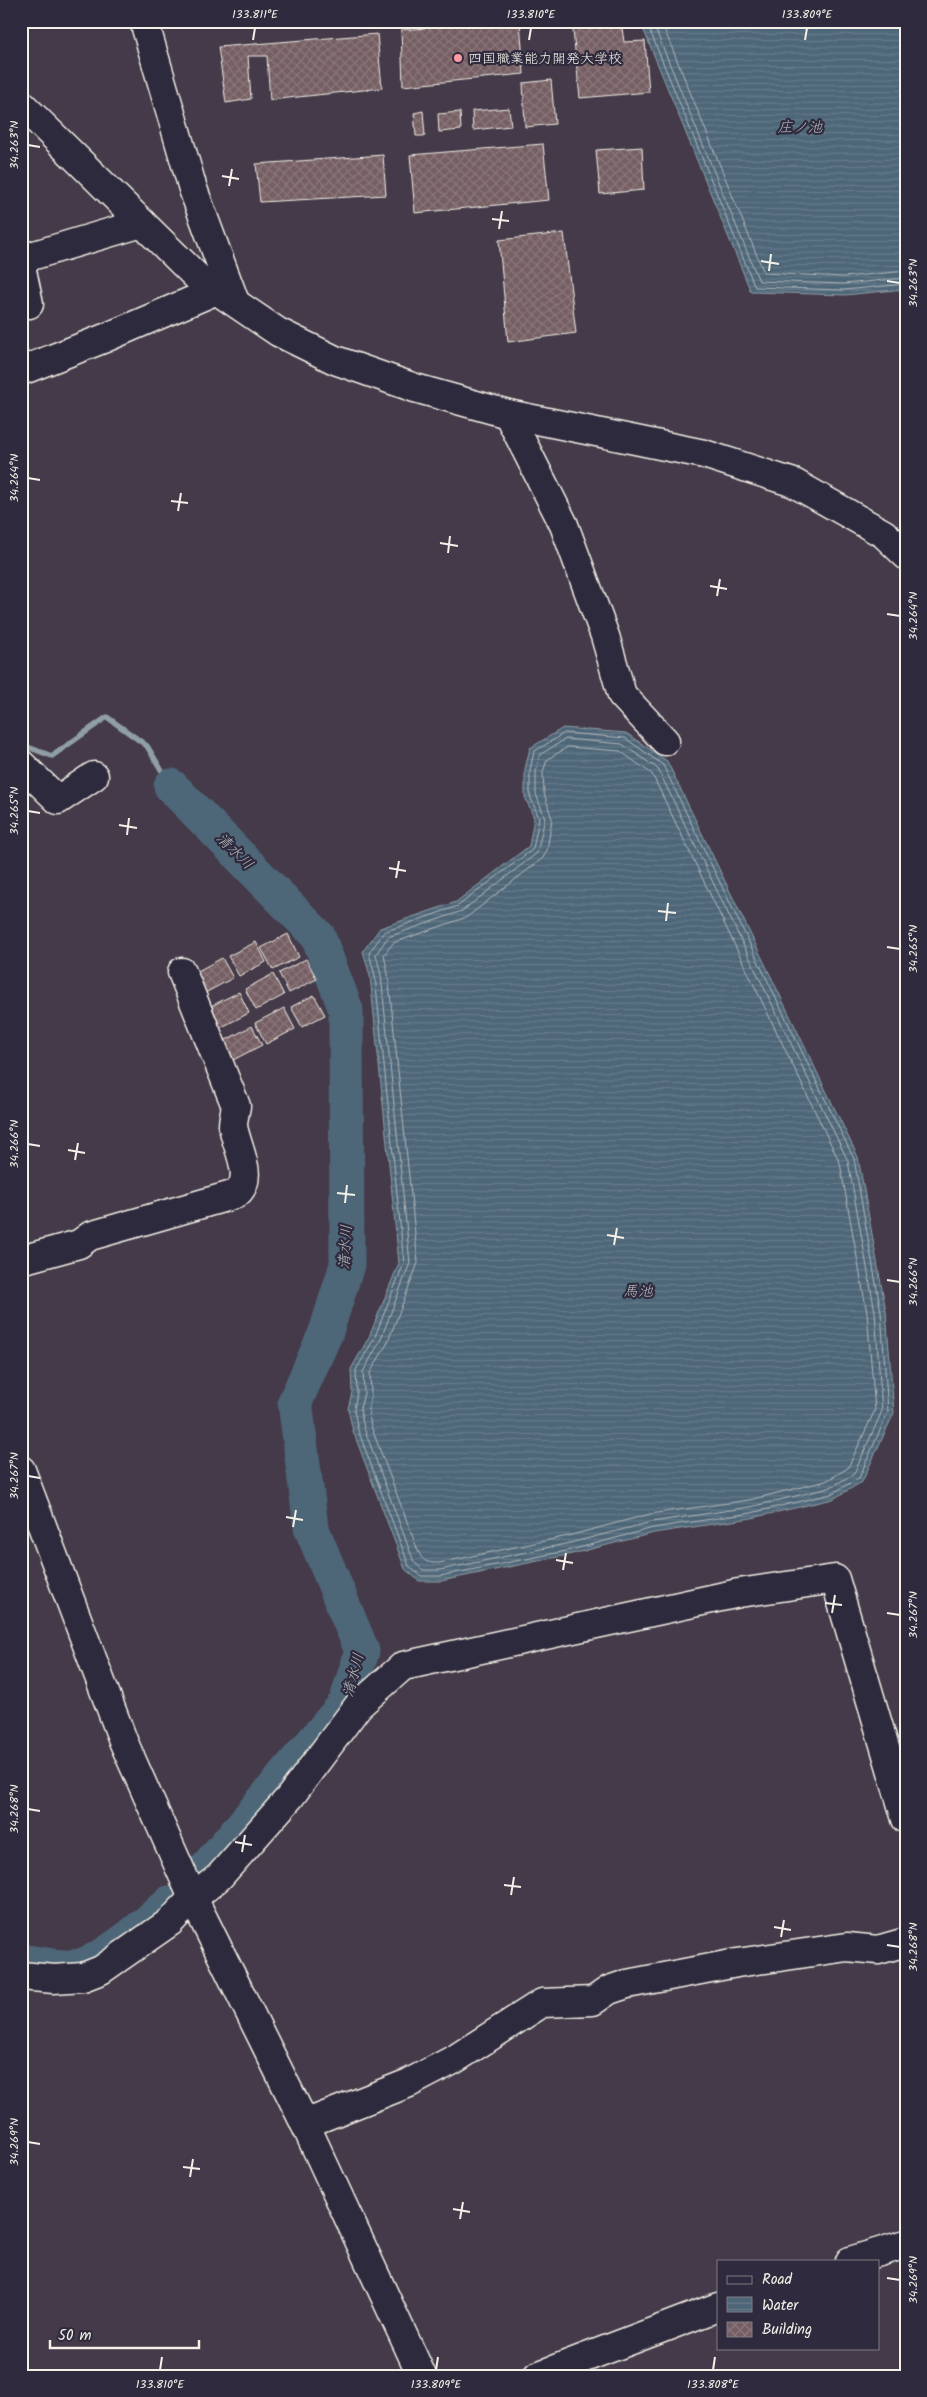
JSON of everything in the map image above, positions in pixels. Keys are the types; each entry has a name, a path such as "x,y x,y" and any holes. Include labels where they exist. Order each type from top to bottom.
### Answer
{"street":[{"path":"144,21 226,296"},
{"path":"21,104 197,277 278,332 335,360 415,388 508,414 704,454 794,483 884,534 906,555"},
{"path":"21,259 142,223"},
{"path":"21,266 29,304"},
{"path":"21,371 105,338 226,296"},
{"path":"508,414 564,525 605,636 622,695 665,741"},
{"path":"21,764 58,800 94,776"},
{"path":"21,1260 79,1244 90,1236 236,1194 243,1188 246,1176 233,1125 236,1106 182,972"},
{"path":"21,1470 124,1743 193,1898 305,2124 422,2376"},
{"path":"21,1976 54,1979 83,1977 101,1970 170,1922 193,1898 219,1877 290,1796 358,1706 403,1666 738,1593 835,1579 906,1819"},
{"path":"305,2124 409,2083 455,2059 542,2003 593,2001 609,1990 627,1984 737,1963 847,1947 878,1950 906,1942"},
{"path":"853,2260 906,2244"},
{"path":"537,2376 717,2307"}],"water":[{"name":"庄ノ池","path":"640,21 906,21 906,289 845,295 751,292"},
{"name":"馬池","path":"563,728 626,733 667,761 858,1157 886,1311 894,1413 862,1482 833,1499 752,1518 654,1533 572,1554 441,1581 419,1581 405,1569 353,1431 348,1409 352,1392 351,1369 369,1337 399,1263 370,976 363,951 380,928 456,902 529,846 534,818 525,797 525,769 530,748"}],"building":[{"path":"520,21 524,74 403,86 401,30"},
{"path":"572,21 621,21 624,42 645,41 649,92 580,98"},
{"path":"377,34 382,88 270,100 267,56 248,56 251,99 226,103 218,47"},
{"path":"551,80 555,124 525,127 523,83"},
{"path":"509,108 511,126 473,130 472,111"},
{"path":"423,111 425,136 416,136 414,113"},
{"path":"460,112 461,130 439,132 438,114"},
{"path":"543,144 549,200 415,213 410,155"},
{"path":"642,147 644,190 600,194 596,150"},
{"path":"383,155 386,195 260,202 256,164"},
{"path":"564,233 576,333 508,342 499,240"},
{"path":"288,934 299,957 273,970 261,948"},
{"path":"256,942 266,962 239,976 228,956"},
{"path":"222,958 233,978 205,993 194,973"},
{"path":"306,959 317,979 289,993 279,973"},
{"path":"273,974 284,995 256,1010 245,989"},
{"path":"239,992 249,1013 220,1028 209,1007"},
{"path":"314,995 325,1015 302,1027 291,1007"},
{"path":"284,1008 295,1029 266,1044 255,1023"},
{"path":"252,1026 262,1045 233,1060 224,1041"}],"waterway":[{"name":"清水川","path":"21,742 25,746 52,756 107,717 147,746 171,786"},
{"name":"清水川","path":"171,786 318,936 346,1010 347,1265 326,1332 295,1402 311,1527 362,1651 346,1703 207,1867"},
{"name":"清水川","path":"21,1961 71,1967 95,1960 123,1942 169,1903"}],"place":[{"name":"四国職業能力開発大学校","path":"458,58"}]}
